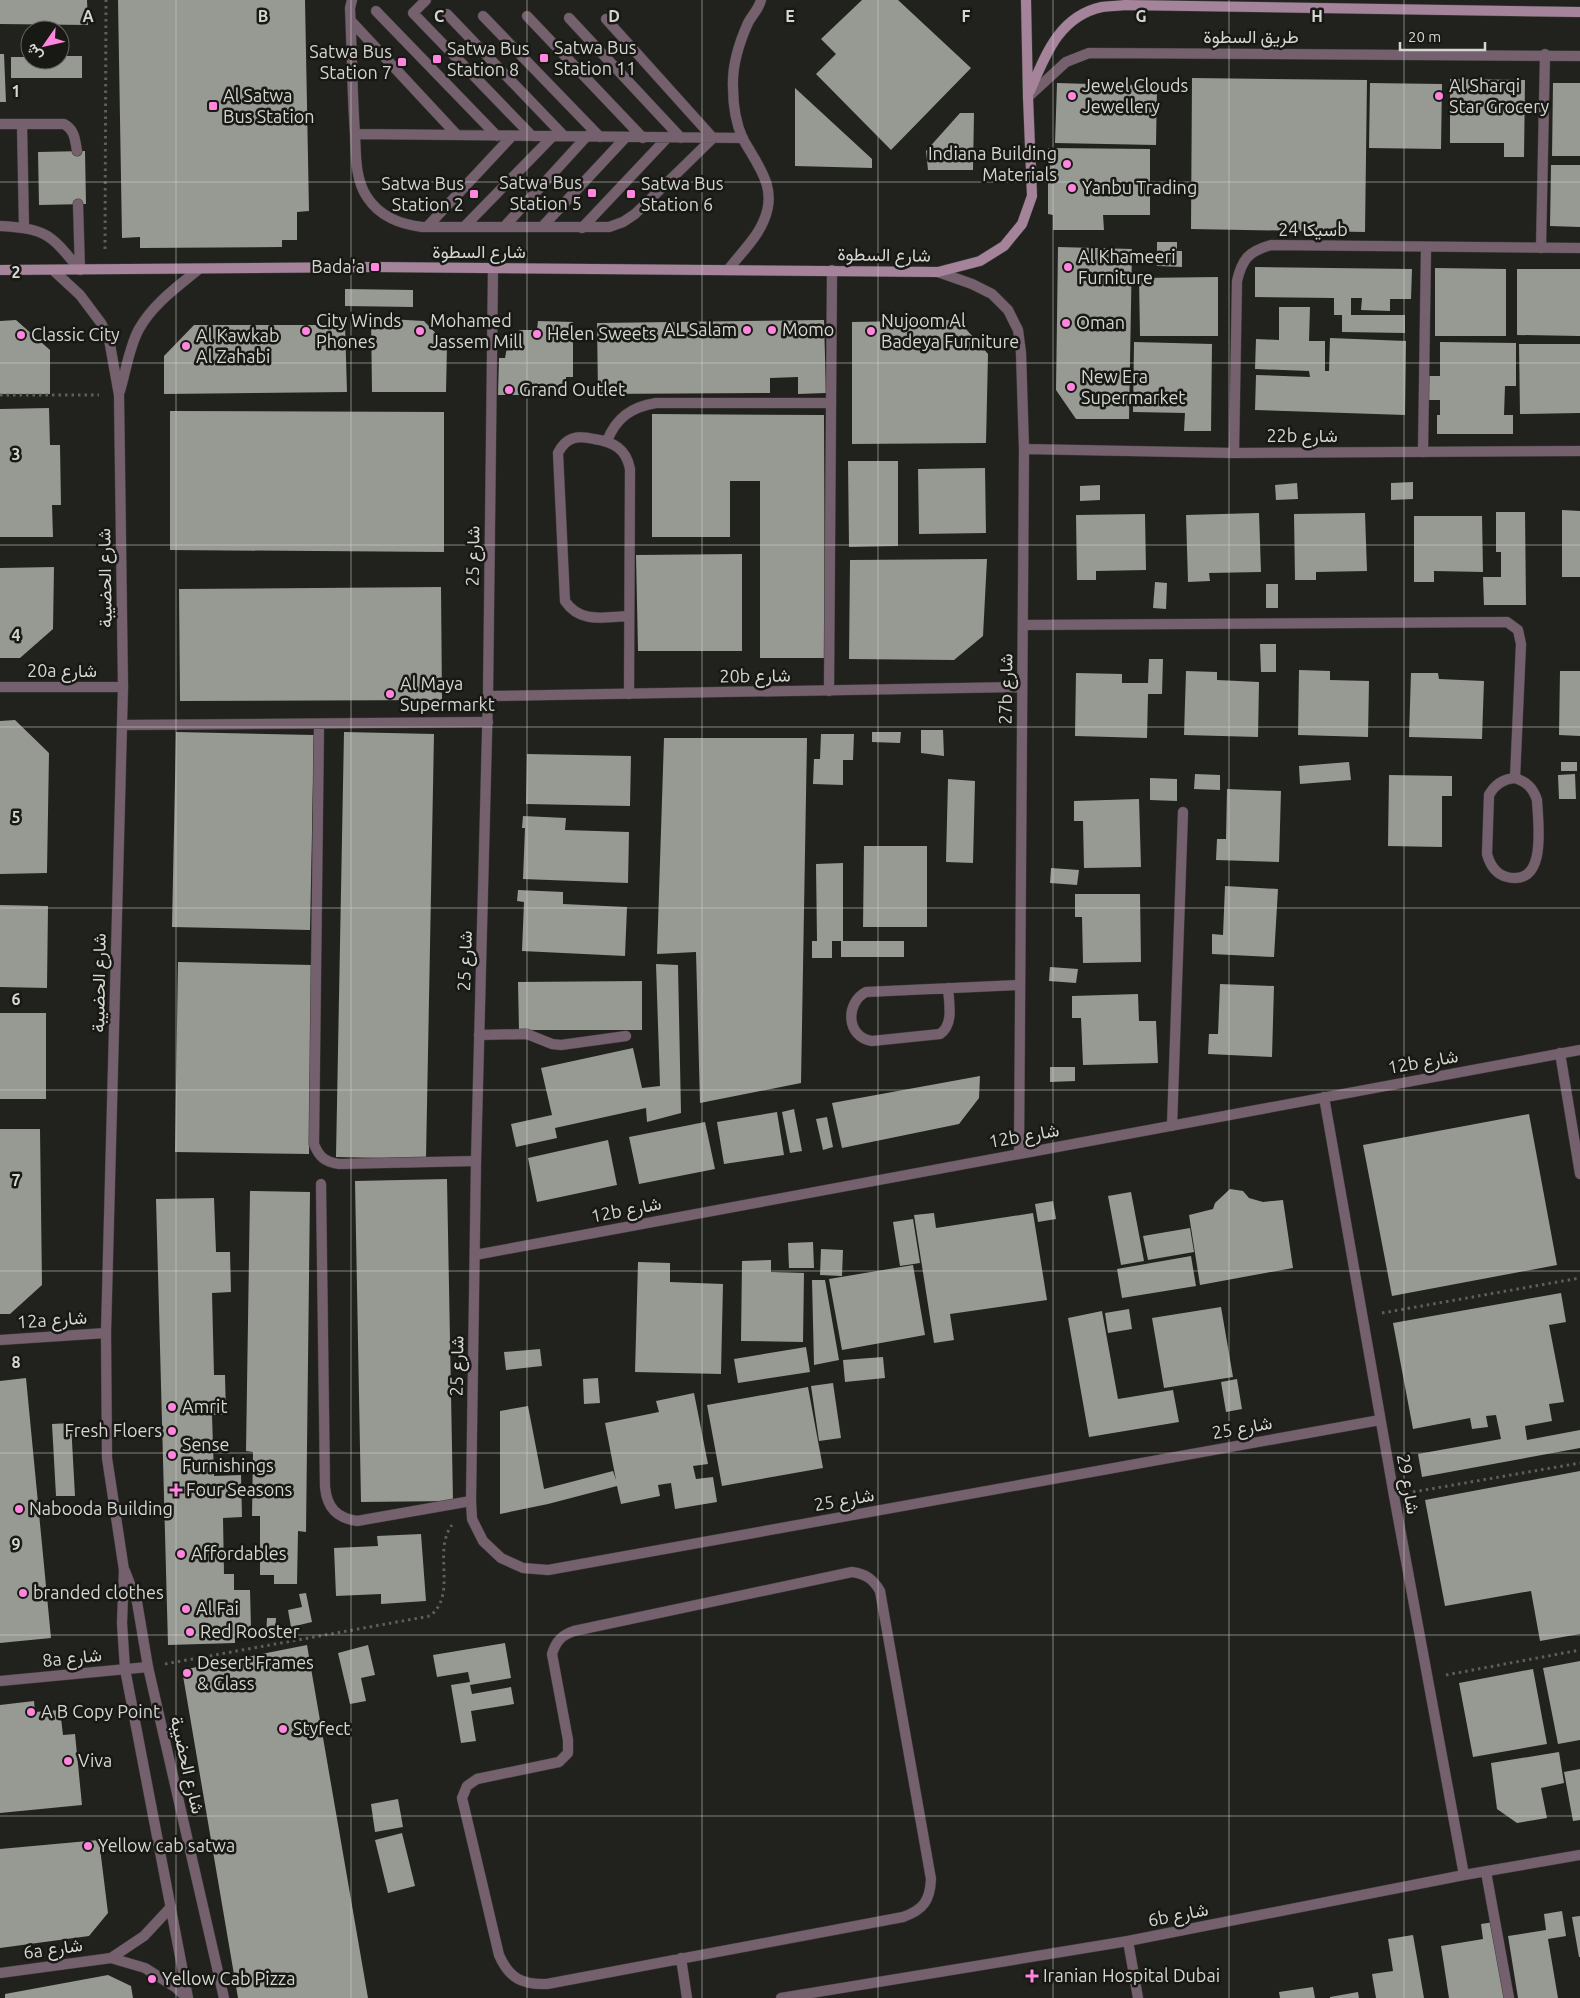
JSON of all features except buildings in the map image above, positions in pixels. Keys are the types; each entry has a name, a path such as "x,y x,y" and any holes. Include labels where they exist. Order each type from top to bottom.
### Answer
{"main road":[{"path":"1026,0 1028,97"},
{"name":"شارع السطوة","path":"0,270 493,269 938,272 980,261 1004,246 1022,224 1032,196 1028,97 1047,50 1061,31 1079,16 1102,7 1125,5 1580,12"}],"street":[{"path":"352,0 355,134 359,182 367,197 377,209 390,219 406,225 427,227 609,227 623,222 635,214 713,138"},
{"path":"426,0 413,13 532,136"},
{"path":"728,270 757,232 764,221 768,208 767,182 762,169 743,138 737,119 733,86 735,58 748,24 761,0"},
{"path":"376,11 497,136"},
{"path":"447,14 564,136"},
{"path":"483,16 600,137"},
{"path":"527,16 643,138"},
{"path":"569,18 681,138"},
{"path":"606,19 713,138"},
{"path":"351,21 457,136"},
{"name":"طريق السطوة","path":"1028,97 1066,62 1089,53 1544,54 1580,56"},
{"path":"1541,248 1544,54"},
{"path":"0,124 64,124 74,132 77,151"},
{"path":"22,124 24,228"},
{"path":"355,134 743,138"},
{"path":"427,227 512,136"},
{"path":"464,227 553,136"},
{"path":"504,227 587,136"},
{"path":"542,227 626,137"},
{"path":"582,228 666,138"},
{"path":"78,204 80,270"},
{"path":"0,226 36,230 47,234 80,270"},
{"name":"سيكا 24b","path":"1234,452 1237,281 1240,268 1247,257 1258,249 1271,245 1580,248"},
{"path":"1423,452 1426,248"},
{"name":"شارع الحضيبة","path":"120,395 133,342 146,318 164,298 199,269"},
{"name":"شارع 25","path":"493,269 488,722 476,1161 471,1501 472,1519 483,1541 501,1558 523,1568 548,1570 1380,1420"},
{"name":"شارع الحضيبة","path":"53,270 82,298 101,323 109,339 120,395 123,687 106,1332 107,1458 124,1570 122,1624 125,1669 187,1998"},
{"path":"829,691 832,270"},
{"name":"27b شارع","path":"938,272 972,284 992,294 1008,310 1018,330 1021,352 1024,449 1019,1153"},
{"path":"607,441 612,429 620,418 630,410 642,405 656,403 831,403"},
{"path":"629,694 630,616 630,469 628,459 615,444 607,441 576,437 568,440 558,453 564,601 578,615 587,617 630,616"},
{"name":"22b شارع","path":"1024,449 1234,452 1580,451"},
{"path":"1023,625 1507,622 1518,630 1521,644 1515,778"},
{"name":"20a شارع","path":"0,687 123,687"},
{"name":"20b شارع","path":"488,696 1022,687"},
{"path":"122,725 488,722"},
{"path":"320,724 314,1144 317,1152 323,1159 330,1163 339,1164 476,1161"},
{"path":"1515,778 1530,785 1537,800 1538,854 1536,864 1530,871 1522,877 1513,878 1495,871 1490,863 1488,854 1489,795 1500,782 1515,778"},
{"path":"1172,1126 1183,812"},
{"path":"948,988 949,1021 945,1031 940,1034 872,1041 865,1040 854,1030 852,1009 854,1002 866,992 948,988 1020,985"},
{"path":"479,1035 527,1034 552,1044 561,1045 626,1036"},
{"name":"12b شارع","path":"475,1255 1580,1050"},
{"path":"1560,1054 1580,1174"},
{"name":"شارع 29","path":"1324,1097 1380,1420 1464,1875"},
{"path":"321,1184 326,1498 330,1508 347,1520 357,1522 471,1501"},
{"name":"12a شارع","path":"0,1340 106,1332"},
{"name":"شارع الحضيبة","path":"124,1570 137,1602 148,1667 224,1998"},
{"path":"844,1573 861,1573 869,1577 880,1591 931,1879 930,1892 925,1904 915,1913 903,1917 681,1958 547,1984 522,1982 512,1975 504,1966 499,1955 463,1804 464,1792 471,1782 477,1778 559,1762 568,1752 568,1740 552,1654 559,1639 566,1634 844,1573"},
{"name":"8a شارع","path":"0,1682 148,1667"},
{"name":"6b شارع","path":"781,1998 1128,1941 1464,1875 1580,1855"},
{"path":"1486,1872 1508,1998"},
{"name":"6a شارع","path":"111,1958 144,1936 171,1907"},
{"path":"1128,1941 1138,1998"},
{"name":"6a شارع","path":"0,1973 111,1958 145,1968 175,1987 187,1998"},
{"path":"681,1958 687,1998"}],"path":[{"path":"105,269 106,0"},
{"path":"0,395 120,395"},
{"path":"1362,1317 1580,1278"},
{"path":"1394,1496 1580,1463"},
{"path":"148,1667 430,1616 437,1611 443,1596 445,1538 448,1529 471,1501"},
{"path":"1428,1678 1580,1650"}],"place":[{"name":"Satwa Bus Station 11","path":"544,58"},
{"name":"Satwa Bus Station 8","path":"437,59"},
{"name":"Satwa Bus Station 7","path":"402,62"},
{"name":"Jewel Clouds Jewellery","path":"1072,96"},
{"name":"Al Sharqi Star Grocery","path":"1439,96"},
{"name":"Al Satwa Bus Station","path":"213,106"},
{"name":"Indiana Building Materials","path":"1067,164"},
{"name":"Yanbu Trading","path":"1072,188"},
{"name":"Satwa Bus Station 5","path":"592,193"},
{"name":"Satwa Bus Station 2","path":"474,194"},
{"name":"Satwa Bus Station 6","path":"631,194"},
{"name":"Bada'a","path":"375,267"},
{"name":"Al Khameeri Furniture","path":"1068,267"},
{"name":"Oman","path":"1066,323"},
{"name":"AL Salam","path":"747,330"},
{"name":"Momo","path":"772,330"},
{"name":"City Winds Phones","path":"306,331"},
{"name":"Mohamed Jassem Mill","path":"420,331"},
{"name":"Nujoom Al Badeya Furniture","path":"871,331"},
{"name":"Helen Sweets","path":"537,334"},
{"name":"Classic City","path":"21,335"},
{"name":"Al Kawkab Al Zahabi","path":"186,346"},
{"name":"New Era Supermarket","path":"1071,387"},
{"name":"Grand Outlet","path":"509,390"},
{"name":"Al Maya Supermarkt","path":"390,694"},
{"name":"Amrit","path":"172,1407"},
{"name":"Fresh Floers","path":"172,1431"},
{"name":"Sense Furnishings","path":"172,1455"},
{"name":"Four Seasons","path":"176,1490"},
{"name":"Nabooda Building","path":"19,1509"},
{"name":"Affordables","path":"181,1554"},
{"name":"branded clothes","path":"23,1593"},
{"name":"Al Fai","path":"186,1609"},
{"name":"Red Rooster","path":"190,1632"},
{"name":"Desert Frames & Glass","path":"187,1673"},
{"name":"A B Copy Point","path":"31,1712"},
{"name":"Styfect","path":"283,1729"},
{"name":"Viva","path":"68,1761"},
{"name":"Yellow cab satwa","path":"88,1846"},
{"name":"Iranian Hospital Dubai","path":"1032,1976"},
{"name":"Yellow Cab Pizza","path":"152,1979"}]}
